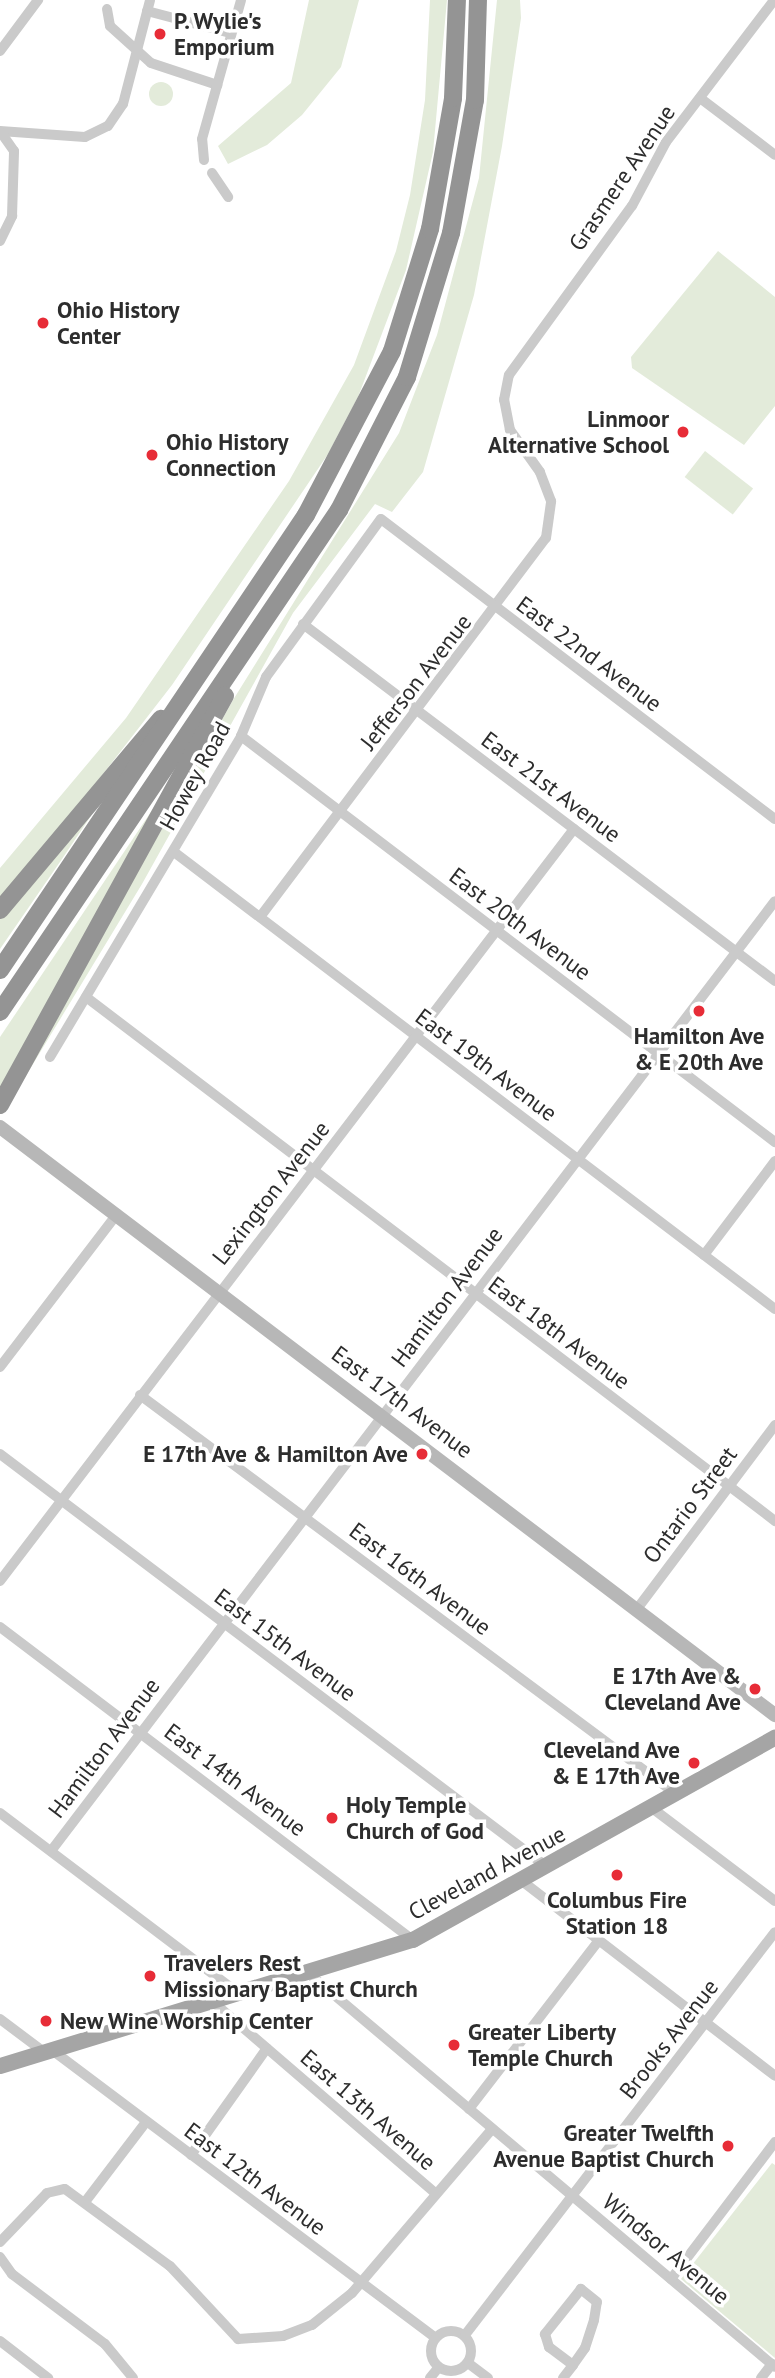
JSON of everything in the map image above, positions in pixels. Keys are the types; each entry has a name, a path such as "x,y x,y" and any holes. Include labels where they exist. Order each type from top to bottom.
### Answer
{"highway":[{"path":"0,970 306,515 392,351 430,229 453,98 457,0"},
{"path":"0,1012 339,510 407,377 451,233 475,100 478,0"},
{"path":"0,1105 262,625"},
{"path":"0,910 186,694"}],"main road":[{"name":"Cleveland Avenue","path":"0,2066 413,1940 775,1738"}],"street":[{"path":"0,51 38,0"},
{"path":"0,131 85,136 108,126 124,104 150,0"},
{"path":"204,160 202,139 241,0"},
{"name":"Grasmere Avenue","path":"530,457 506,416 509,375 632,206 666,142 774,0"},
{"path":"107,9 110,26 138,45 160,68 217,85"},
{"path":"147,11 232,33"},
{"path":"699,98 775,155"},
{"path":"0,131 15,150"},
{"path":"0,241 10,230 15,150 30,133"},
{"path":"212,173 228,197"},
{"name":"Jefferson Avenue","path":"260,917 533,561 551,519 547,487 530,457"},
{"name":"East 22nd Avenue","path":"381,519 775,820"},
{"name":"Howey Road","path":"50,1057 241,736 266,677 381,519"},
{"name":"East 21st Avenue","path":"303,624 775,981"},
{"name":"East 20th Avenue","path":"241,736 775,1142"},
{"name":"Lexington Avenue","path":"0,1581 574,829"},
{"name":"East 19th Avenue","path":"174,852 775,1309"},
{"name":"Hamilton Avenue","path":"51,1852 734,950 775,901"},
{"name":"East 18th Avenue","path":"86,997 775,1521"},
{"name":"East 17th Avenue","path":"0,1127 775,1715"},
{"path":"704,1255 775,1161"},
{"path":"0,1367 117,1214"},
{"name":"East 16th Avenue","path":"141,1395 676,1794"},
{"name":"Ontario Street","path":"637,1609 775,1425"},
{"name":"East 15th Avenue","path":"0,1454 547,1867"},
{"name":"East 14th Avenue","path":"0,1627 413,1940"},
{"path":"652,1808 775,1901"},
{"path":"0,1813 238,1993"},
{"path":"522,1881 775,2076"},
{"name":"Brooks Avenue","path":"465,2336 775,1932"},
{"path":"469,2109 598,1940"},
{"name":"Windsor Avenue","path":"307,1972 774,2365"},
{"name":"East 13th Avenue","path":"212,2001 435,2193"},
{"name":"East 12th Avenue","path":"0,2019 146,2122 435,2338"},
{"path":"191,2155 267,2048"},
{"path":"85,2202 146,2122"},
{"path":"0,2242 55,2188 85,2202 187,2281 238,2339 283,2336 312,2325 361,2282 492,2129"},
{"path":"671,2279 775,2142"},
{"path":"0,2257 12,2274 105,2344 133,2378"},
{"path":"563,2378 573,2365 585,2348 597,2302 581,2289 545,2334 549,2347 573,2365"},
{"path":"446,2331 465,2336 472,2352 468,2363 457,2370 439,2367 431,2350 435,2338 446,2331"},
{"path":"0,2341 48,2378"},
{"path":"468,2363 488,2378"},
{"path":"761,2378 774,2365"},
{"path":"430,2378 439,2367"}],"green space":[{"path":"309,0 359,0 341,67 302,115 267,145 228,164 218,146 291,83"},
{"path":"430,0 447,0 433,152 406,270 358,397 328,454 172,685 0,907 0,868 126,718 289,481 354,365 396,251 410,195 425,100"},
{"path":"497,0 520,0 521,18 502,146 474,295 423,472 392,512 375,504 293,613 142,884 10,1102 233,700 399,433 437,335 479,178"},
{"path":"161,82 170,85 173,94 170,103 161,106 152,103 149,94 152,85"},
{"path":"718,251 775,297 775,406 744,445 632,368 631,357"},
{"path":"705,451 753,489 733,515 685,477"},
{"path":"181,767 0,1090 0,1037"},
{"path":"113,783 62,859 0,949 0,918"},
{"path":"772,2163 775,2165 775,2358 681,2279"}],"place":[{"name":"P. Wylie's Emporium","path":"160,34"},
{"name":"Ohio History Center","path":"43,323"},
{"name":"Linmoor Alternative School","path":"683,432"},
{"name":"Ohio History Connection","path":"152,455"},
{"name":"Hamilton Ave & E 20th Ave","path":"699,1011"},
{"name":"E 17th Ave & Hamilton Ave","path":"422,1454"},
{"name":"E 17th Ave & Cleveland Ave","path":"755,1689"},
{"name":"Cleveland Ave & E 17th Ave","path":"694,1763"},
{"name":"Holy Temple Church of God","path":"332,1818"},
{"name":"Columbus Fire Station 18","path":"617,1875"},
{"name":"Travelers Rest Missionary Baptist Church","path":"150,1976"},
{"name":"New Wine Worship Center","path":"46,2021"},
{"name":"Greater Liberty Temple Church","path":"454,2045"},
{"name":"Greater Twelfth Avenue Baptist Church","path":"728,2146"}]}
